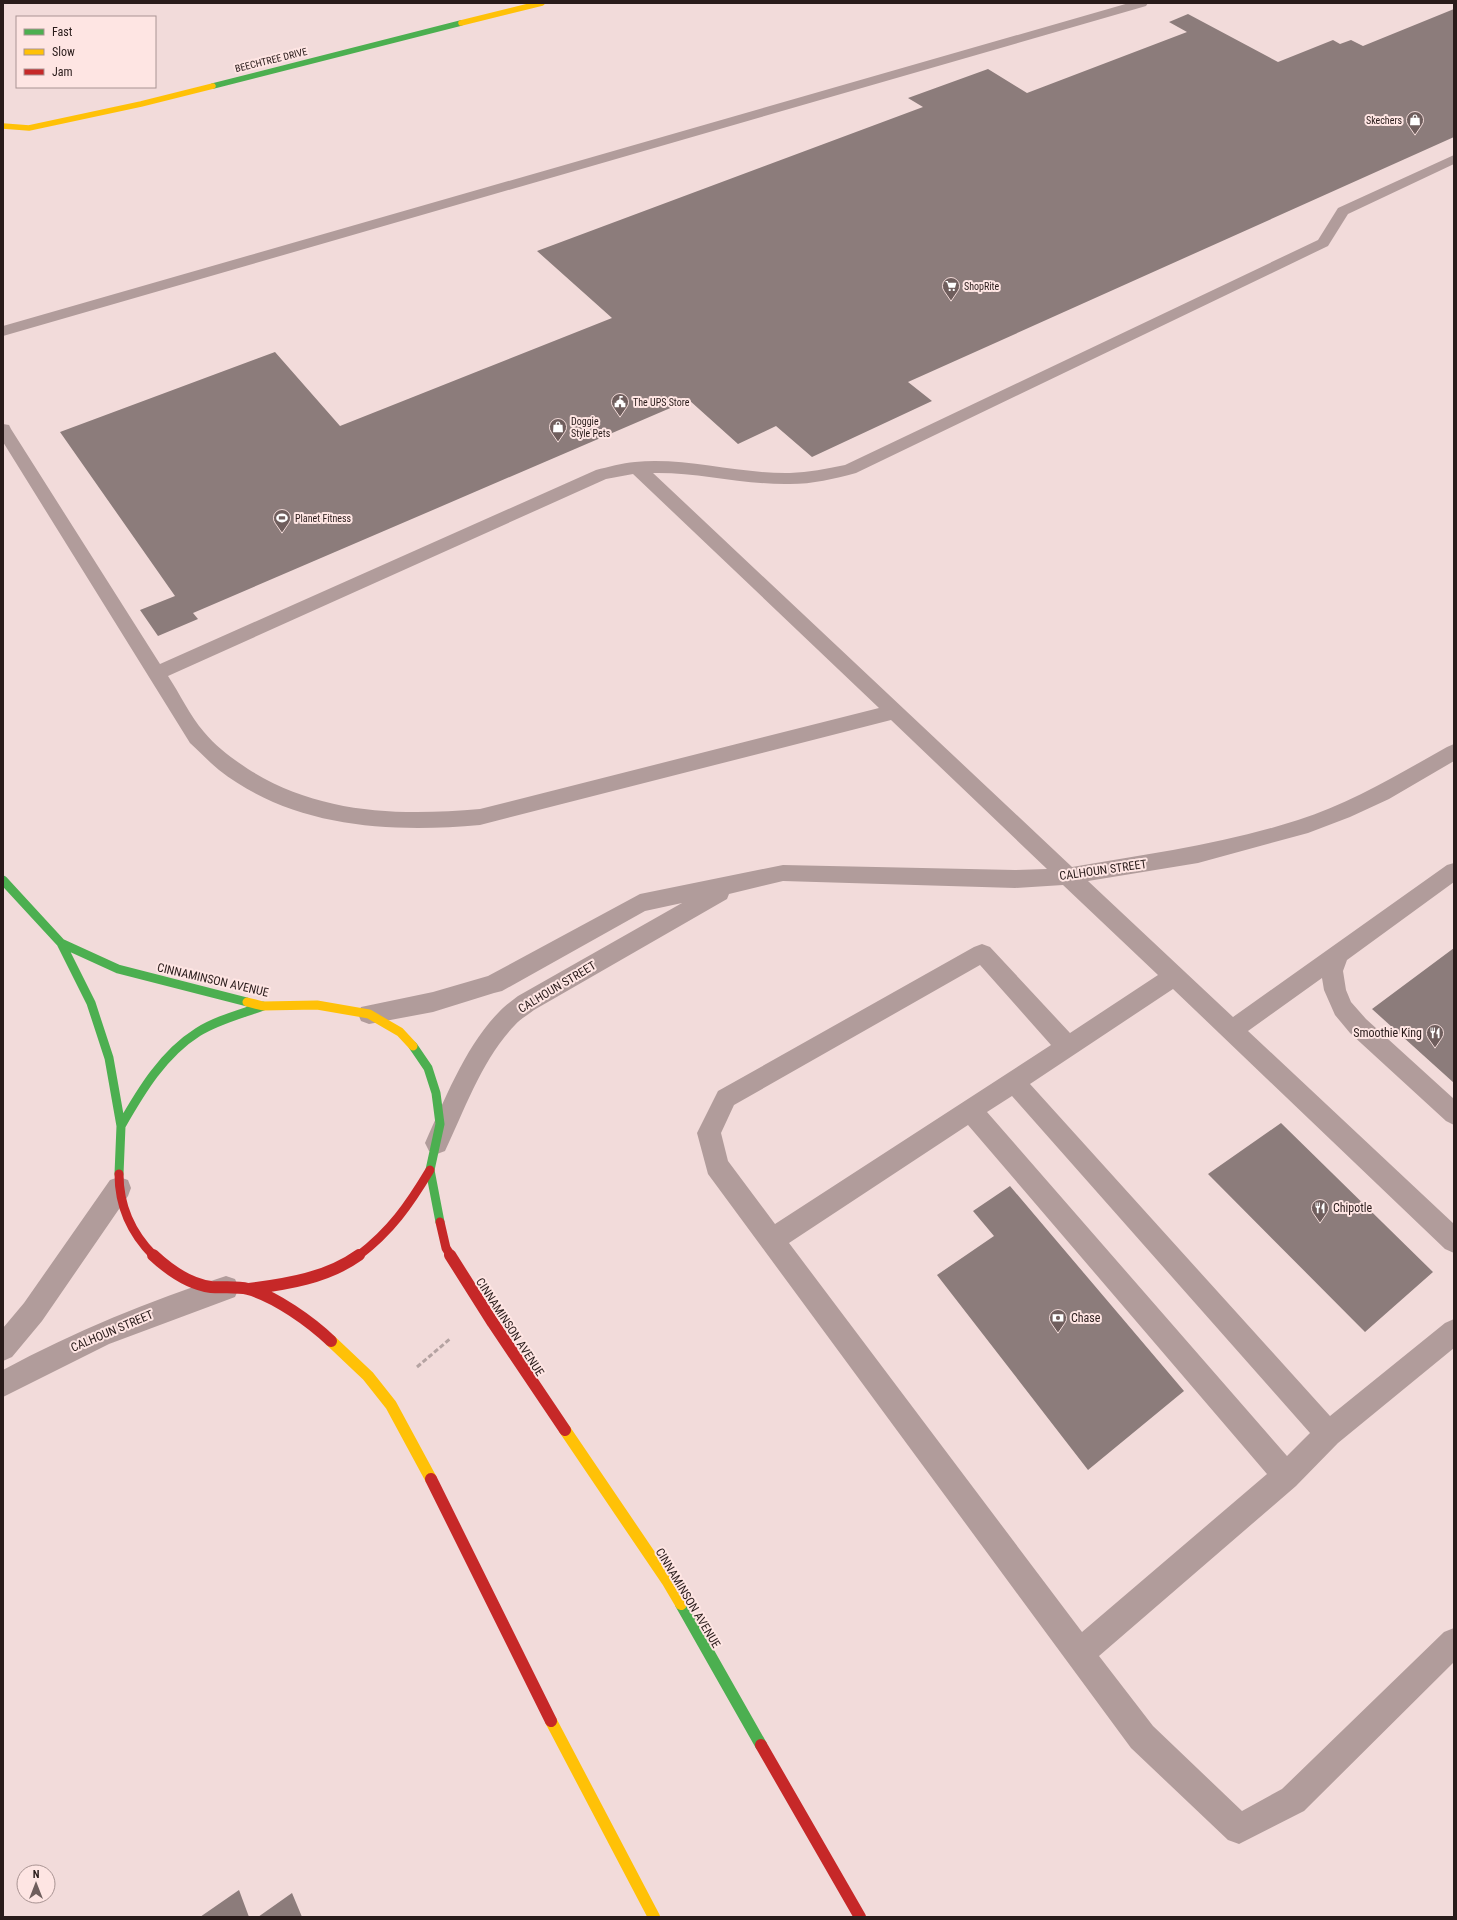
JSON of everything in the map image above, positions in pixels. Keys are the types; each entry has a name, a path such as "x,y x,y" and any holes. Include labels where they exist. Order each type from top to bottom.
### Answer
{"main road":[{"name":"BEECHTREE DRIVE","path":"3,126 29,128 141,104 542,3"},
{"name":"CINNAMINSON AVENUE","path":"3,880 61,943 91,1003 109,1058 121,1126 119,1188 121,1202 130,1224 144,1245 163,1264 185,1279 206,1286 237,1288 289,1308 311,1322 368,1376 391,1405 419,1454 552,1722 654,1917"},
{"name":"CINNAMINSON AVENUE","path":"61,943 118,969 179,986 263,1006 317,1005 369,1014 400,1032 413,1046 428,1068 436,1093 440,1124 430,1170 436,1207 446,1248 492,1324 668,1582 860,1917"},
{"path":"121,1126 145,1085 175,1051 213,1024 263,1006"},
{"name":"CALHOUN STREET","path":"237,1288 277,1287 332,1272 361,1254 401,1218 422,1187 430,1170"}],"street":[{"path":"3,331 1142,3"},
{"path":"157,674 602,474 636,467 672,467 794,480 829,476 850,469 1323,243 1343,211 1454,159"},
{"path":"3,429 197,738 212,754 252,783 301,804 328,813 387,821 449,821 480,817 893,712"},
{"path":"636,467 893,712 1454,1241"},
{"name":"CALHOUN STREET","path":"369,1014 433,1002 494,984 640,903 732,885 783,873 1015,879 1067,876 1198,855 1302,827 1344,811 1368,800 1454,752"},
{"path":"1231,1031 1454,871"},
{"name":"CALHOUN STREET","path":"437,1143 472,1069 489,1042 508,1018 526,1003 732,885"},
{"path":"1068,1047 982,953 726,1098 709,1133 716,1166 1142,1737 1239,1829 1293,1800 1454,1642"},
{"path":"1338,955 1332,971 1335,990 1343,1008 1358,1026 1454,1114"},
{"path":"772,1240 1174,977"},
{"path":"1014,1082 1329,1434"},
{"path":"971,1111 1286,1476"},
{"path":"3,1348 33,1312 63,1272 119,1188"},
{"name":"CALHOUN STREET","path":"3,1384 60,1354 119,1327 169,1307 237,1288"},
{"path":"1079,1654 1286,1476 1329,1434 1454,1332"}],"path":[{"path":"415,1369 455,1335"}],"building":[{"path":"1454,9 1454,137 908,382 932,401 812,457 776,426 738,444 689,400 193,613 198,619 158,636 140,610 175,596 60,432 275,352 340,426 612,318 537,251 923,107 908,98 988,69 1027,93 1187,32 1169,22 1188,14 1278,62 1333,40 1340,44 1351,40 1363,46"},
{"name":"Smoothie King","path":"1454,948 1454,1083 1372,1009"},
{"name":"Chipotle","path":"1281,1123 1433,1272 1365,1332 1208,1174"},
{"name":"Chase","path":"1010,1186 1184,1391 1088,1470 937,1275 994,1236 973,1211"},
{"path":"239,1890 249,1917 200,1917"},
{"path":"292,1893 302,1917 258,1917"}],"traffic: fast":[{"path":"213,86 461,23"},
{"path":"3,880 61,943 91,1003 109,1058 121,1126 119,1174"},
{"path":"61,943 118,969 247,1002"},
{"path":"121,1126 154,1074 185,1041 214,1024 263,1006"},
{"path":"413,1046 428,1068 436,1093 440,1124 430,1170 440,1222"},
{"path":"681,1604 761,1745"}],"traffic: slow":[{"path":"461,23 542,3"},
{"path":"3,126 29,128 141,104 213,86"},
{"path":"247,1002 263,1006 317,1005 369,1014 400,1032 413,1046"},
{"path":"331,1341 368,1376 391,1405 431,1479"},
{"path":"565,1430 668,1582 681,1604"},
{"path":"551,1721 654,1917"}],"traffic: jam":[{"path":"249,1289 309,1279 334,1269 357,1256 378,1241 397,1221 414,1198 430,1170"},
{"path":"119,1174 120,1199 126,1216 142,1243 165,1266 192,1282 206,1286 238,1287 254,1291 301,1316 331,1341"},
{"path":"440,1222 446,1248 493,1323 565,1430"},
{"path":"431,1479 551,1721"},
{"path":"761,1745 860,1917"}],"place":[{"name":"Skechers","path":"1415,135"},
{"name":"ShopRite","path":"951,301"},
{"name":"The UPS Store","path":"620,417"},
{"name":"Doggie Style Pets","path":"558,442"},
{"name":"Planet Fitness","path":"282,533"},
{"name":"Smoothie King","path":"1435,1048"},
{"name":"Chipotle","path":"1320,1223"},
{"name":"Chase","path":"1058,1333"}]}
